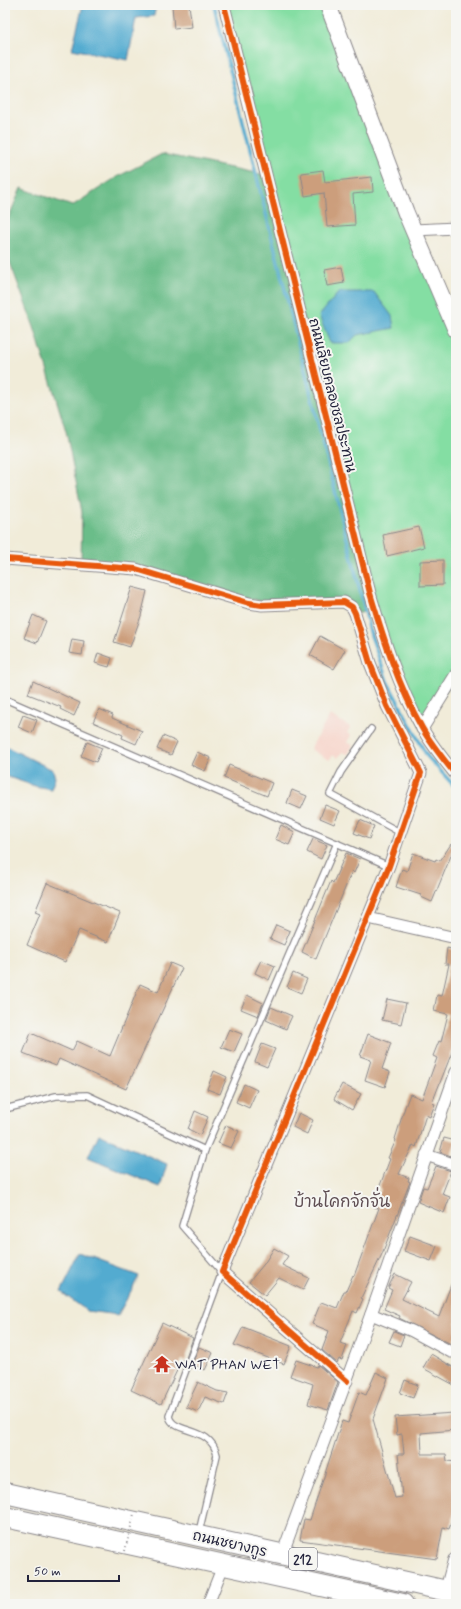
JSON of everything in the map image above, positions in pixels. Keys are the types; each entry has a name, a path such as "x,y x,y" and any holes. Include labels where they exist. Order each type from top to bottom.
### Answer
{"highway":[{"name":"ถนนชยางกูร","path":"5,1493 452,1592"},
{"name":"ถนนชยางกูร","path":"5,1517 222,1566 402,1604"}],"street":[{"name":"ถนนเลียบคลองชลประทาน","path":"224,5 370,593 389,659 422,729 456,775"},
{"path":"328,5 355,81 414,230 456,330"},
{"path":"414,230 456,228"},
{"path":"5,558 136,569 248,603 262,605 337,602 349,604 355,613 370,663 387,706 421,773 389,866 222,1272 347,1381"},
{"path":"422,729 456,674"},
{"path":"368,918 456,938"},
{"path":"284,1555 286,1544 347,1381 456,1072"},
{"path":"426,1155 456,1165"},
{"path":"371,1314 412,1331 451,1352"},
{"path":"452,1592 456,1561"},
{"path":"208,1604 222,1566"}],"lane":[{"path":"5,699 337,842 389,866"},
{"path":"371,729 342,772 330,794 400,833"},
{"path":"198,1536 217,1455 216,1450 214,1445 206,1437 174,1424 170,1420 169,1416 222,1272 182,1226 205,1150 337,842"},
{"path":"5,1109 56,1096 87,1095 205,1150"}],"path":[{"path":"125,1551 134,1514"}],"shaded area":[{"path":"330,715 350,727 347,733 351,735 347,742 353,745 348,754 342,752 338,758 333,755 329,760 310,749"}],"green space":[{"path":"224,5 328,5 456,330 456,674 422,729 389,659"},
{"path":"162,154 266,175 370,593 365,611 355,613 352,607 278,605 174,581 81,564 82,512 66,431 34,327 5,249 5,226 21,188 72,206 117,177"}],"water":[{"path":"83,5 156,5 154,16 136,18 128,60 72,49"},
{"path":"339,292 374,292 392,316 394,328 357,335 349,343 330,343 319,316"},
{"path":"5,746 53,770 55,778 51,789 35,786 5,776"},
{"path":"99,1134 167,1164 160,1187 88,1157"},
{"path":"80,1254 139,1276 118,1315 87,1311 61,1292"}],"building":[{"path":"172,5 189,5 192,27 174,29"},
{"path":"323,170 325,182 372,177 373,192 353,194 355,225 327,227 324,193 305,196 301,173"},
{"path":"341,267 344,283 327,286 324,270"},
{"path":"419,527 424,547 387,556 383,535"},
{"path":"443,560 443,585 420,586 420,561"},
{"path":"132,587 147,591 141,616 130,647 114,642"},
{"path":"33,615 46,621 37,643 24,638"},
{"path":"320,636 345,650 334,669 310,655"},
{"path":"72,639 84,641 82,655 69,653"},
{"path":"98,653 112,658 109,667 95,663"},
{"path":"33,681 80,703 74,716 60,709 61,707 28,694"},
{"path":"99,709 113,715 112,718 142,731 136,744 122,738 123,735 93,722"},
{"path":"23,715 37,720 32,733 18,727"},
{"path":"163,736 177,742 171,755 157,749"},
{"path":"87,742 102,748 96,762 81,756"},
{"path":"197,752 211,758 205,771 191,765"},
{"path":"229,765 272,783 267,796 224,778"},
{"path":"292,790 307,796 301,809 287,803"},
{"path":"325,805 340,811 334,824 320,818"},
{"path":"360,820 374,826 369,839 354,833"},
{"path":"281,825 295,832 289,845 275,839"},
{"path":"313,839 327,845 321,859 307,852"},
{"path":"451,844 455,846 432,902 421,897 421,895 396,887 402,869 407,871 413,853 435,861 436,859 440,861"},
{"path":"346,853 360,859 354,873 352,871 316,959 302,952 331,881 333,883"},
{"path":"47,883 120,913 108,942 79,930 65,962 27,945 40,914 35,912"},
{"path":"276,925 290,931 284,945 270,939"},
{"path":"447,948 456,950 456,1042 432,1103 435,1104 430,1117 426,1115 416,1147 413,1145 399,1174 409,1178 408,1181 410,1182 382,1254 361,1298 363,1299 357,1313 353,1311 340,1343 347,1345 342,1360 339,1359 337,1363 322,1350 329,1331 312,1324 321,1302 337,1308 344,1291 346,1291 353,1275 354,1276 379,1208 374,1207 381,1189 379,1188 390,1159 388,1158 396,1140 395,1139 405,1107 410,1094 422,1099 437,1058 433,1056 439,1041 441,1042 448,1014 434,1011 437,995 442,996 449,964 445,964"},
{"path":"261,960 275,966 269,980 255,973"},
{"path":"170,963 182,968 126,1089 59,1059 56,1066 23,1053 31,1033 72,1051 77,1041 110,1056 140,984 158,992"},
{"path":"293,973 307,979 301,993 287,987"},
{"path":"247,995 263,1003 258,1016 241,1009"},
{"path":"387,999 406,1003 401,1024 382,1020"},
{"path":"271,1007 292,1016 286,1029 266,1020"},
{"path":"229,1029 242,1034 234,1052 221,1047"},
{"path":"368,1034 391,1043 382,1069 390,1072 385,1087 365,1080 371,1060 360,1056"},
{"path":"262,1044 275,1049 267,1067 255,1062"},
{"path":"214,1071 227,1077 220,1094 207,1089"},
{"path":"244,1084 257,1090 249,1108 236,1102"},
{"path":"342,1084 361,1094 352,1110 334,1099"},
{"path":"195,1111 208,1117 200,1135 188,1129"},
{"path":"299,1113 313,1120 307,1134 293,1127"},
{"path":"226,1125 239,1131 231,1148 218,1143"},
{"path":"444,1138 456,1141 451,1156 440,1152"},
{"path":"436,1166 451,1171 442,1194 450,1197 444,1213 418,1202 423,1187 427,1188"},
{"path":"410,1236 437,1246 431,1261 404,1251"},
{"path":"274,1248 288,1256 282,1265 309,1278 303,1290 279,1278 265,1295 249,1282 264,1264"},
{"path":"395,1274 411,1282 402,1299 439,1317 456,1274 456,1336 451,1344 399,1318 400,1316 384,1309 392,1290 388,1288"},
{"name":"WAT PHAN WET","path":"162,1323 193,1338 185,1361 182,1360 161,1404 131,1390"},
{"path":"243,1327 291,1346 284,1364 234,1345"},
{"path":"394,1331 404,1335 400,1346 389,1342"},
{"path":"199,1347 213,1353 205,1370 192,1364"},
{"path":"431,1354 456,1369 456,1386 423,1368"},
{"path":"296,1360 317,1367 318,1365 338,1382 328,1410 308,1404 313,1384 290,1376"},
{"path":"376,1372 388,1378 373,1419 395,1498 402,1497 398,1454 404,1454 402,1434 397,1435 395,1417 454,1413 455,1430 421,1433 422,1454 446,1454 447,1461 456,1462 456,1508 449,1529 443,1527 437,1559 300,1540 304,1519 310,1520 342,1421 348,1423 359,1392 366,1395"},
{"path":"405,1380 418,1385 413,1398 400,1393"},
{"path":"198,1382 217,1391 228,1393 224,1404 205,1397 198,1412 186,1407"}],"waterway":[{"path":"214,5 371,635 387,681 427,756 456,788"}],"cycle path":[{"path":"224,5 375,611 392,662 413,712 429,740 456,775"},
{"path":"5,559 136,569 249,603 262,605 344,602 352,607 355,613 370,663 387,706 421,773 389,866 222,1272 347,1381"}],"place":[{"name":"WAT PHAN WET","path":"162,1364"}],"district":[{"name":"บ้านโคกจักจั่น","path":"342,1201"}]}
